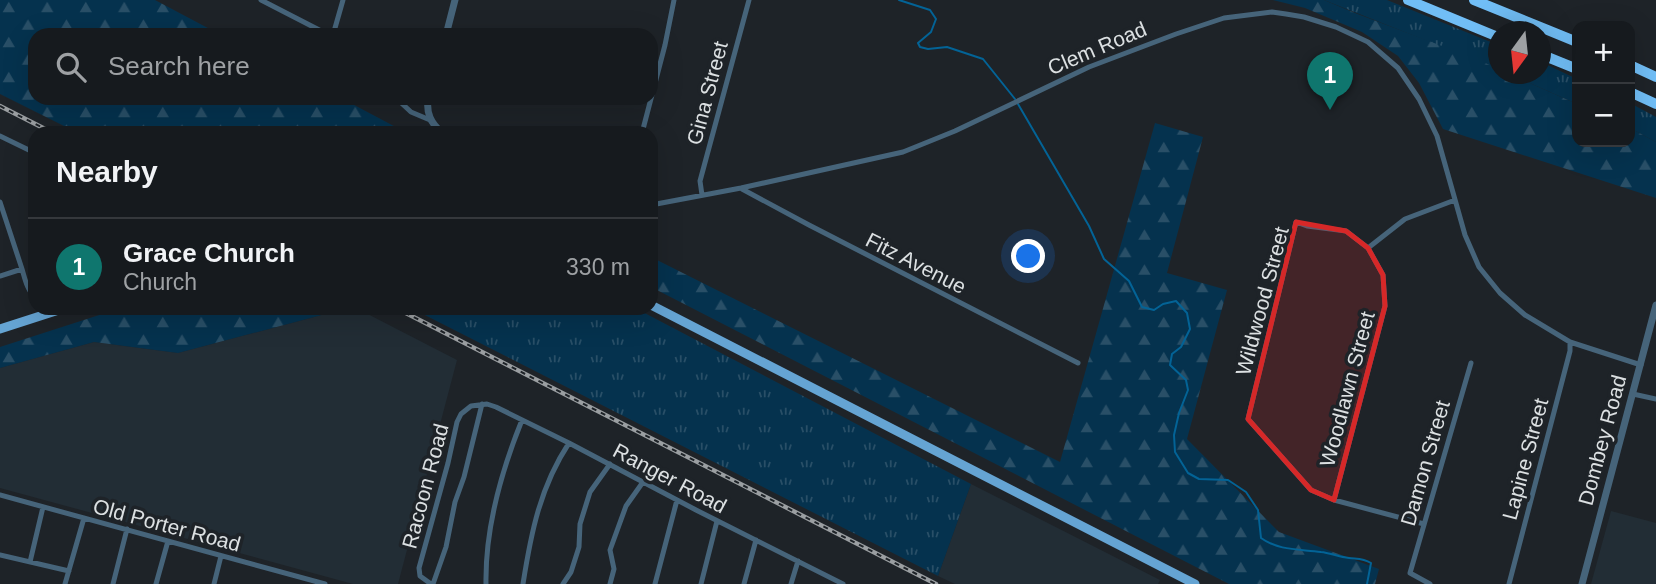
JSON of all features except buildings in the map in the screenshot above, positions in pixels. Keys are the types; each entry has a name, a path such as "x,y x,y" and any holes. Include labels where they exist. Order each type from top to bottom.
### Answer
{"highway":[{"path":"1408,0 1488,33"},
{"path":"1474,0 1572,40"},
{"path":"1551,58 1572,67"},
{"path":"1635,67 1656,77"},
{"path":"1635,94 1656,104"}],"main road":[{"path":"658,309 1195,584"},
{"path":"0,329 43,315"}],"street":[{"path":"261,0 317,28"},
{"path":"333,28 343,0"},
{"path":"448,28 456,0"},
{"path":"658,72 674,0"},
{"name":"Gina Street","path":"702,195 700,181 748,0"},
{"name":"Clem Road","path":"658,204 903,152 956,131 1088,67 1224,18 1272,12 1304,17 1336,27 1368,42 1398,68 1419,99 1437,136 1465,234 1479,267 1500,293 1525,315 1570,342 1641,365"},
{"path":"404,105 436,126"},
{"path":"428,105 430,120"},
{"path":"644,126 649,105"},
{"path":"0,136 28,150"},
{"name":"Fitz Avenue","path":"741,188 1078,363"},
{"path":"1368,248 1405,219 1455,200"},
{"path":"0,202 28,289"},
{"name":"Wildwood Street","path":"1334,500 1311,490 1248,419 1296,222 1346,231 1368,248"},
{"name":"Woodlawn Street","path":"1334,500 1385,306 1383,275 1368,248"},
{"path":"0,276 22,269"},
{"name":"Dombey Road","path":"1582,584 1656,305"},
{"name":"Lapine Street","path":"1508,584 1570,351 1570,342"},
{"name":"Damon Street","path":"1430,584 1410,573 1471,363"},
{"path":"1633,394 1656,399"},
{"path":"432,584 446,547 455,502 482,404"},
{"name":"Ranger Road","path":"482,404 496,407 569,443 834,582 843,584"},
{"name":"Racoon Road","path":"432,584 420,576 419,568 457,422 465,410 482,404"},
{"path":"486,584 489,529 509,452 522,420"},
{"path":"523,584 531,534 540,503 556,465 569,443"},
{"path":"564,584 579,547 580,524 590,492 610,464"},
{"path":"610,584 614,569 610,550 626,506 643,482"},
{"name":"Old Porter Road","path":"0,495 221,556 298,581 325,584"},
{"path":"655,584 677,500"},
{"path":"1334,500 1424,524"},
{"path":"30,562 43,507"},
{"path":"65,584 84,518"},
{"path":"701,584 717,521"},
{"path":"113,584 127,530"},
{"path":"744,584 756,540"},
{"path":"156,584 168,541"},
{"path":"0,555 69,571"},
{"path":"214,584 221,556"},
{"path":"791,584 798,561"}],"highlighted area":[{"path":"1296,222 1346,231 1368,248 1383,275 1385,306 1334,500 1311,490 1248,419"}],"shaded area":[{"path":"322,315 370,315 457,360 398,584 353,584 0,488 0,368 94,342 178,353"},
{"path":"971,484 1160,580 1158,584 955,584 938,576"},
{"path":"1611,511 1656,523 1656,584 1591,584"}],"green space":[{"path":"0,0 155,0 208,28 28,28 28,105 354,105 394,126 64,126 0,94"},
{"path":"1273,0 1324,0 1488,64 1488,84 1532,84 1572,102 1572,147 1635,147 1635,131 1656,142 1656,198 1443,129 1419,83 1398,56 1362,32 1305,8"},
{"path":"1324,0 1387,0 1488,41 1488,65"},
{"path":"1551,67 1572,77 1572,102 1532,84 1551,84"},
{"path":"1635,106 1656,117 1656,142 1635,131"},
{"path":"1155,123 1203,137 1167,273 1227,290 1187,439 1279,532 1379,569 1375,584 1229,584 658,291 658,261 1060,462"},
{"path":"99,315 322,315 178,353 94,342 0,368 0,347"},
{"path":"425,315 648,315 971,484 938,576"}],"waterway":[{"path":"899,0 930,10 936,19 931,32 918,43 920,47 947,47 983,59 1015,99"},
{"path":"1018,104 1089,226 1104,259 1129,281 1142,307 1154,310 1163,304 1176,301 1187,313 1190,329 1181,347 1172,354 1170,365 1186,380 1188,390 1174,435 1175,452 1188,473 1199,479 1228,480 1246,492 1258,510 1261,538 1268,542 1282,547 1363,559 1371,563 1367,584"}],"railway":[{"path":"0,106 39,126"},
{"path":"410,315 936,584"}],"place":[{"name":"Grace Church","path":"1330,110"}]}
